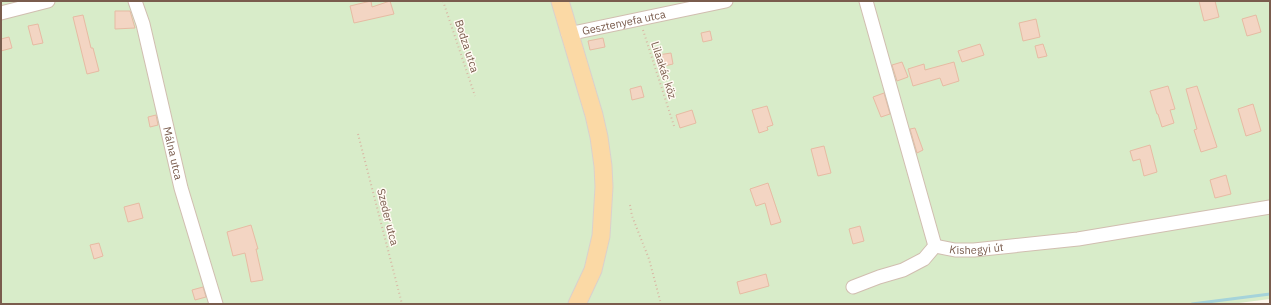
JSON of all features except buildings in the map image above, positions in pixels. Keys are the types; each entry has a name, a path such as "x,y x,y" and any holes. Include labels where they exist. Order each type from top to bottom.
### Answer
{"main road":[{"path":"560,1 568,34 599,137 603,166 604,187 600,236 593,270 577,304"}],"street":[{"path":"1,13 48,1"},
{"name":"Málna utca","path":"135,1 143,24 181,188 216,304"},
{"name":"Gesztenyefa utca","path":"568,34 726,1"},
{"name":"Kishegyi út","path":"866,1 935,246 955,250 974,250 1078,239 1270,207"},
{"path":"853,287 879,276 903,270 924,259 935,246"}],"path":[{"name":"Bodza utca","path":"443,1 475,96"},
{"name":"Lilaakác köz","path":"639,18 674,126"},
{"name":"Szeder utca","path":"358,134 402,304"},
{"path":"630,205 632,216 649,259 661,304"}],"green space":[{"path":"1,1 1270,1 1270,299 1231,304 1,304"}],"waterway":[{"path":"1192,304 1270,294"}]}
